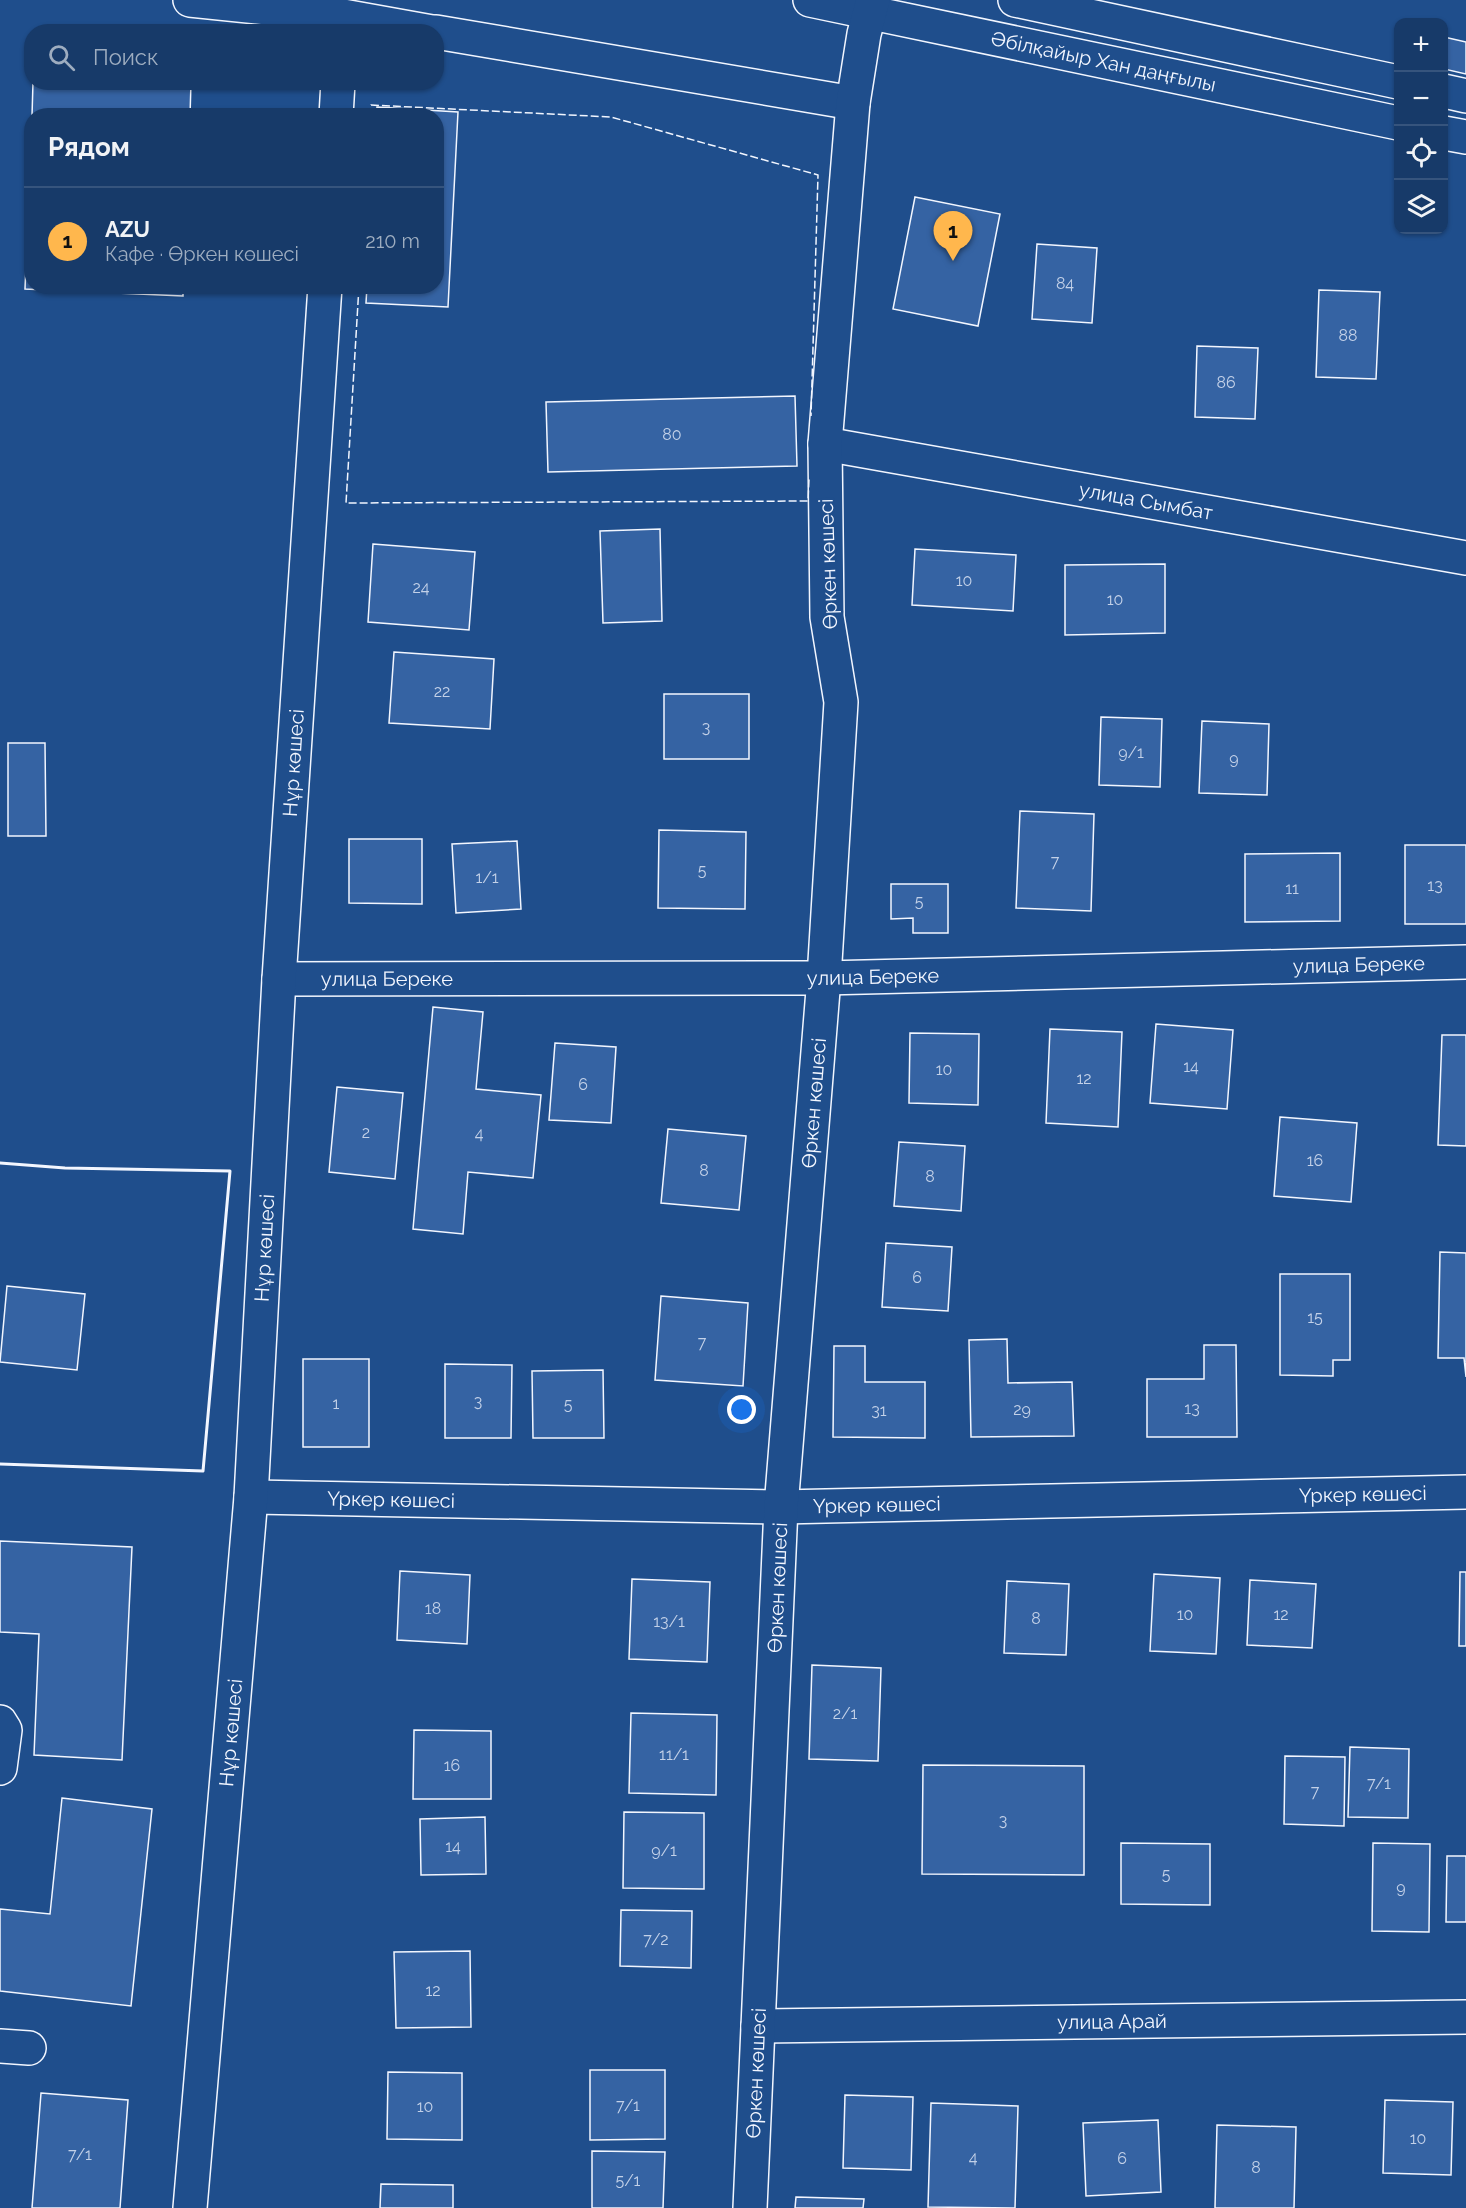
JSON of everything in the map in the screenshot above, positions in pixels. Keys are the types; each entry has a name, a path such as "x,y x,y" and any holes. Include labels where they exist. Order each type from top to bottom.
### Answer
{"street":[{"path":"190,0 343,16 388,24"},
{"name":"Әбілқайыр Хан даңғылы","path":"810,0 871,6 1394,122"},
{"path":"1016,0 1394,81"},
{"name":"Өркен көшесі","path":"750,2208 781,1507 824,978 841,702 827,617 825,444 853,104 871,6"},
{"path":"444,33 853,104"},
{"path":"336,108 338,90"},
{"path":"1448,92 1466,96"},
{"path":"1448,134 1466,138"},
{"name":"Нұр көшесі","path":"190,2208 251,1497 279,979 324,294"},
{"name":"улица Сымбат","path":"825,444 1466,558"},
{"name":"улица Береке","path":"279,979 824,978 1466,962"},
{"name":"Үркер көшесі","path":"251,1497 781,1507 1466,1492"},
{"path":"0,1722 5,1730 0,1768"},
{"name":"улица Арай","path":"758,2026 1466,2017"}],"building":[{"path":"1448,38 1466,42 1466,74 1448,70"},
{"path":"33,90 191,90 190,108 32,108"},
{"path":"444,111 458,112 448,307 366,303 367,294 444,294"},
{"path":"915,197 1000,214 978,326 893,309"},
{"path":"1037,244 1097,248 1092,323 1032,319"},
{"path":"1319,290 1380,292 1376,379 1316,377"},
{"path":"138,294 183,294 183,296"},
{"path":"1197,346 1258,348 1255,419 1195,417"},
{"path":"795,396 797,466 548,472 546,402"},
{"path":"660,529 662,621 603,623 600,531"},
{"path":"373,544 475,552 469,630 368,622"},
{"path":"915,549 1016,555 1013,611 912,605"},
{"path":"1165,564 1165,633 1065,635 1065,565"},
{"path":"394,652 494,659 490,729 389,723"},
{"path":"664,694 749,694 749,759 664,759"},
{"path":"1101,717 1162,719 1160,787 1099,785"},
{"path":"1202,721 1269,724 1267,795 1199,793"},
{"path":"8,743 45,743 46,836 8,836"},
{"path":"1020,811 1094,814 1091,911 1016,908"},
{"path":"659,830 746,832 745,909 658,908"},
{"path":"349,839 422,839 422,904 349,903"},
{"path":"517,841 521,909 456,913 452,844"},
{"path":"1405,845 1466,845 1466,924 1405,924"},
{"path":"1340,853 1340,921 1245,922 1245,854"},
{"path":"891,884 948,884 948,933 913,933 913,918 891,919"},
{"path":"433,1007 483,1012 476,1089 541,1095 533,1178 468,1172 463,1234 413,1229"},
{"path":"1156,1024 1233,1030 1227,1109 1150,1103"},
{"path":"1050,1029 1122,1032 1118,1127 1046,1123"},
{"path":"910,1033 979,1034 978,1105 909,1103"},
{"path":"1442,1035 1466,1035 1466,1146 1438,1145"},
{"path":"555,1043 616,1047 611,1123 549,1120"},
{"path":"337,1087 403,1093 395,1179 329,1172"},
{"path":"1280,1117 1357,1123 1351,1202 1274,1196"},
{"path":"668,1129 746,1136 739,1210 661,1203"},
{"path":"899,1142 965,1146 961,1211 894,1206"},
{"path":"886,1243 952,1247 948,1311 882,1307"},
{"path":"1440,1252 1466,1253 1466,1377 1464,1358 1438,1358"},
{"path":"1280,1274 1350,1274 1350,1360 1333,1360 1333,1376 1280,1375"},
{"path":"7,1286 85,1294 77,1370 0,1362"},
{"path":"661,1296 748,1303 743,1386 655,1380"},
{"path":"1007,1339 1008,1383 1072,1382 1074,1436 971,1437 969,1340"},
{"path":"1204,1345 1236,1345 1237,1437 1147,1437 1147,1379 1204,1379"},
{"path":"834,1346 865,1346 865,1382 925,1382 925,1438 833,1437"},
{"path":"303,1359 369,1359 369,1447 303,1447"},
{"path":"445,1364 512,1365 511,1438 445,1438"},
{"path":"603,1370 604,1438 533,1438 532,1371"},
{"path":"0,1541 132,1547 122,1760 34,1755 39,1634 0,1632"},
{"path":"400,1571 470,1575 467,1644 397,1640"},
{"path":"1460,1572 1466,1572 1466,1646 1459,1646"},
{"path":"1154,1574 1220,1578 1216,1654 1150,1651"},
{"path":"632,1579 710,1582 707,1662 629,1659"},
{"path":"1250,1580 1316,1584 1312,1648 1247,1645"},
{"path":"1007,1581 1069,1584 1066,1655 1004,1653"},
{"path":"812,1665 881,1668 878,1761 809,1759"},
{"path":"631,1713 717,1715 716,1795 629,1793"},
{"path":"414,1730 491,1731 491,1799 413,1799"},
{"path":"1350,1747 1409,1749 1408,1818 1348,1817"},
{"path":"1285,1756 1345,1757 1344,1826 1284,1824"},
{"path":"923,1765 1084,1766 1084,1875 922,1874"},
{"path":"62,1798 152,1809 131,2006 0,1991 0,1909 50,1914"},
{"path":"624,1812 704,1813 704,1889 623,1888"},
{"path":"485,1817 486,1874 421,1875 420,1819"},
{"path":"1121,1843 1210,1844 1210,1905 1121,1904"},
{"path":"1373,1843 1430,1844 1429,1932 1372,1931"},
{"path":"1447,1856 1466,1856 1466,1922 1446,1922"},
{"path":"621,1910 692,1911 691,1968 620,1966"},
{"path":"470,1951 471,2027 396,2028 394,1952"},
{"path":"590,2070 665,2070 665,2139 590,2140"},
{"path":"388,2072 462,2073 462,2140 387,2139"},
{"path":"41,2093 128,2100 120,2208 32,2208"},
{"path":"845,2095 913,2097 911,2170 843,2168"},
{"path":"1385,2100 1453,2102 1451,2175 1383,2173"},
{"path":"931,2103 1018,2106 1015,2208 928,2207"},
{"path":"1158,2120 1161,2192 1086,2196 1083,2123"},
{"path":"1217,2125 1296,2127 1294,2208 1215,2208"},
{"path":"592,2151 665,2152 663,2208 592,2208"},
{"path":"381,2184 453,2185 453,2208 380,2208"},
{"path":"796,2197 864,2199 863,2208 795,2208"}],"fence":[{"path":"371,108 371,105 431,108"},
{"path":"444,109 611,117 818,175 811,416"},
{"path":"359,294 346,503 808,501 809,479"}],"wall":[{"path":"0,1163 65,1168 230,1171 203,1471 0,1464"}],"place":[{"name":"AZU","path":"953,261"}]}
